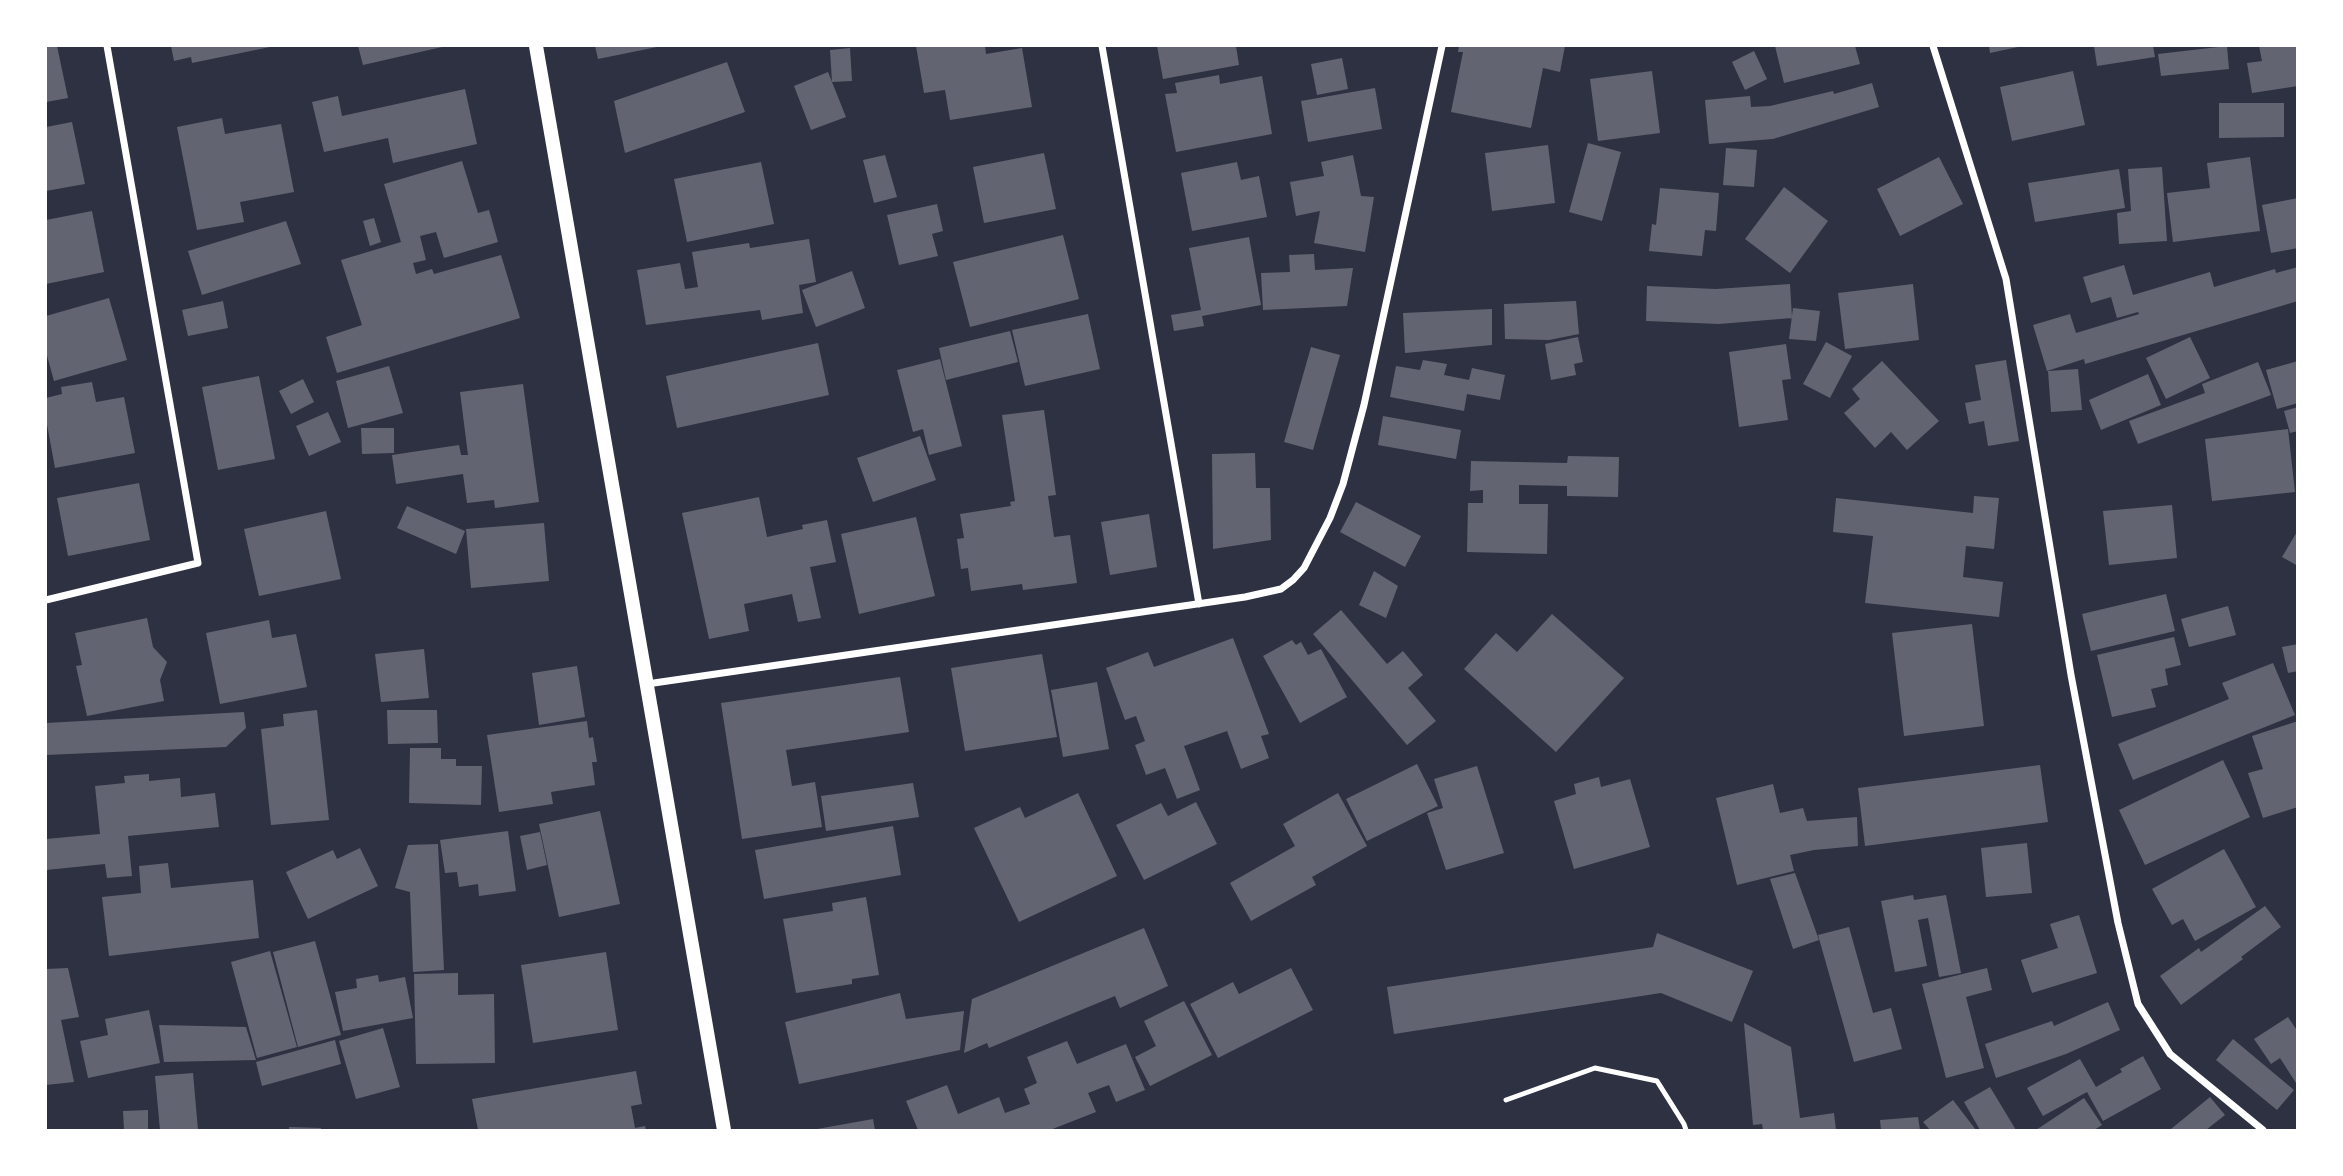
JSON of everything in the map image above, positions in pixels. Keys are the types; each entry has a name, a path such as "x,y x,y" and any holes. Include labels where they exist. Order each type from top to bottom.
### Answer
{"main road":[{"path":"536,46 724,1130"}],"street":[{"path":"46,600 198,563 107,46"},
{"path":"1102,46 1199,604"},
{"path":"647,684 1269,593 1281,589 1293,580 1304,568 1343,484 1364,405 1442,46"},
{"path":"1933,46 2006,279 2071,675 2118,923 2138,1004 2170,1054 2263,1130"}],"lane":[{"path":"1506,1100 1595,1068 1657,1081 1685,1124 1686,1130"}],"building":[{"path":"46,46 57,46 68,98 46,102"},
{"path":"171,46 270,47 192,63 191,57 174,61"},
{"path":"358,46 442,46 442,47 363,65"},
{"path":"595,46 657,46 657,47 598,59"},
{"path":"916,46 985,46 986,54 1022,48 1032,107 950,120 945,90 924,93"},
{"path":"1157,46 1236,46 1239,65 1163,79"},
{"path":"1459,46 1565,46 1560,72 1543,68 1531,128 1451,112 1463,52 1458,52"},
{"path":"1775,46 1855,46 1860,64 1784,83"},
{"path":"1989,46 2018,46 2018,47 1990,53"},
{"path":"2094,46 2153,46 2155,57 2097,66"},
{"path":"2227,46 2229,69 2161,76 2158,54"},
{"path":"2259,46 2298,46 2298,86 2252,93 2247,63 2262,61"},
{"path":"850,48 852,81 832,82 830,50"},
{"path":"1754,51 1767,79 1745,90 1732,62"},
{"path":"1342,58 1348,89 1317,95 1311,64"},
{"path":"727,62 745,112 625,153 614,101"},
{"path":"1652,71 1660,133 1598,141 1590,79"},
{"path":"2073,71 2085,125 2012,141 2000,87"},
{"path":"828,72 846,117 811,130 794,86"},
{"path":"1219,75 1220,84 1262,76 1272,134 1176,152 1165,94 1177,93 1175,83"},
{"path":"1872,83 1879,107 1773,139 1709,144 1705,100 1750,96 1751,107 1770,106 1833,91 1834,94"},
{"path":"1375,88 1382,129 1308,142 1301,101"},
{"path":"465,89 477,144 393,163 388,138 324,152 312,102 338,96 342,116"},
{"path":"2219,103 2284,103 2284,137 2219,138"},
{"path":"222,118 225,134 281,124 294,192 240,202 244,222 197,230 177,127"},
{"path":"72,122 85,184 46,191 46,127"},
{"path":"1588,143 1621,152 1602,221 1569,212"},
{"path":"1548,145 1555,203 1492,211 1485,153"},
{"path":"1726,148 1757,150 1754,187 1723,185"},
{"path":"1044,153 1056,209 984,223 973,167"},
{"path":"885,155 897,197 874,203 863,160"},
{"path":"1353,155 1361,196 1374,197 1365,252 1314,243 1320,211 1296,216 1290,182 1324,176 1321,162"},
{"path":"1939,157 1963,204 1900,236 1877,189"},
{"path":"2250,157 2260,231 2173,242 2167,193 2210,188 2207,163"},
{"path":"462,161 478,213 489,210 498,242 444,258 436,232 420,236 426,260 413,263 416,274 432,269 434,274 501,255 520,318 337,373 326,337 362,325 341,260 401,242 384,184"},
{"path":"761,162 774,224 687,242 674,179"},
{"path":"1237,162 1241,180 1259,176 1267,217 1192,231 1181,173"},
{"path":"2162,167 2167,241 2119,244 2117,213 2131,211 2128,169"},
{"path":"2119,169 2125,208 2035,222 2028,183"},
{"path":"1784,187 1828,221 1790,273 1745,239"},
{"path":"1660,188 1719,193 1716,231 1705,230 1702,256 1649,251 1652,224 1656,225"},
{"path":"2298,198 2298,248 2271,253 2262,205"},
{"path":"937,204 943,231 932,234 938,256 899,265 887,215"},
{"path":"92,211 104,272 46,284 46,220"},
{"path":"374,218 381,242 370,246 363,221"},
{"path":"286,221 301,264 202,295 188,251"},
{"path":"1063,235 1079,299 970,327 953,262"},
{"path":"1249,237 1261,305 1202,316 1204,326 1174,331 1171,315 1201,310 1189,248"},
{"path":"809,239 816,282 799,285 803,313 762,320 760,310 646,325 637,270 680,263 685,289 698,287 692,252 749,243 750,248"},
{"path":"1314,254 1315,270 1353,268 1347,306 1263,310 1261,273 1290,272 1289,255"},
{"path":"2124,265 2133,295 2210,272 2214,287 2275,269 2276,273 2298,267 2298,301 2085,364 2084,359 2047,371 2033,325 2070,314 2076,333 2139,314 2138,312 2117,318 2111,297 2091,303 2083,277"},
{"path":"852,271 865,308 816,327 802,290"},
{"path":"1790,284 1792,318 1719,324 1646,321 1647,286 1716,289"},
{"path":"1913,284 1919,340 1845,349 1838,293"},
{"path":"109,298 127,360 54,381 46,352 46,316"},
{"path":"223,301 228,328 188,336 182,310"},
{"path":"1576,301 1579,334 1549,340 1505,339 1504,304"},
{"path":"1793,308 1820,311 1816,341 1789,339"},
{"path":"1492,309 1492,345 1405,353 1403,313"},
{"path":"1088,314 1100,369 1025,386 1012,330"},
{"path":"1010,331 1018,362 946,380 939,348"},
{"path":"1578,337 1583,362 1574,364 1576,375 1551,380 1545,344"},
{"path":"2190,337 2210,378 2166,399 2146,358"},
{"path":"1826,342 1852,356 1830,398 1803,384"},
{"path":"818,343 829,395 677,428 666,376"},
{"path":"1786,344 1791,379 1782,380 1788,420 1739,427 1729,352"},
{"path":"1311,347 1340,355 1313,450 1284,442"},
{"path":"940,359 962,446 929,455 923,429 913,432 897,370"},
{"path":"1423,360 1447,364 1444,375 1469,380 1472,368 1505,375 1500,400 1467,394 1464,411 1390,397 1396,366 1420,370"},
{"path":"2006,360 2019,441 1988,446 1984,421 1969,424 1965,403 1981,400 1975,365"},
{"path":"1882,361 1939,421 1907,450 1891,432 1875,448 1844,413 1860,399 1852,389"},
{"path":"2298,361 2298,403 2277,409 2266,370"},
{"path":"2258,362 2271,395 2138,444 2129,421 2205,393 2202,384"},
{"path":"389,366 403,413 348,428 336,381"},
{"path":"2078,369 2082,410 2051,412 2048,371"},
{"path":"2148,374 2161,405 2101,430 2089,400"},
{"path":"259,376 275,459 218,470 202,387"},
{"path":"303,379 314,402 291,414 279,391"},
{"path":"92,382 96,402 124,397 135,453 55,468 46,419 46,398 62,394 61,387"},
{"path":"523,384 539,502 495,508 494,500 467,503 463,474 396,484 392,455 459,445 461,455 468,455 460,392"},
{"path":"2298,407 2298,431 2290,433 2284,411"},
{"path":"1044,410 1056,495 1048,496 1054,537 1070,535 1077,583 1023,590 1022,584 971,591 968,568 961,569 957,539 964,538 960,514 1011,506 1010,502 1015,501 1002,415"},
{"path":"328,412 341,442 309,456 296,426"},
{"path":"1383,416 1461,430 1456,459 1378,445"},
{"path":"361,428 394,428 394,453 362,454"},
{"path":"2288,429 2295,492 2212,501 2205,439"},
{"path":"920,436 936,480 873,502 857,458"},
{"path":"1255,453 1256,488 1270,488 1271,540 1213,549 1212,454"},
{"path":"1568,456 1619,457 1618,497 1567,496 1567,486 1519,485 1519,504 1548,504 1547,554 1467,552 1468,503 1483,503 1483,490 1470,491 1471,461 1567,463"},
{"path":"139,483 150,540 68,556 57,498"},
{"path":"1974,496 1999,498 1994,549 1966,546 1963,577 2003,582 1999,617 1865,603 1873,536 1833,532 1836,498 1973,513"},
{"path":"759,497 767,537 803,529 802,525 827,520 836,562 810,567 821,618 798,622 792,594 744,604 749,631 709,639 682,513"},
{"path":"1356,502 1421,536 1405,567 1340,532"},
{"path":"2172,505 2177,558 2109,565 2103,511"},
{"path":"407,506 465,531 456,554 397,528"},
{"path":"326,511 341,579 259,596 244,529"},
{"path":"1149,514 1157,567 1110,575 1101,522"},
{"path":"916,517 935,596 859,614 841,534"},
{"path":"544,523 549,581 471,588 466,529"},
{"path":"2298,530 2298,566 2282,557"},
{"path":"1374,571 1398,586 1386,618 1359,605"},
{"path":"2166,594 2175,631 2091,651 2082,614"},
{"path":"2228,606 2236,635 2189,647 2181,619"},
{"path":"1341,610 1387,664 1403,651 1423,675 1408,688 1436,721 1407,745 1313,634"},
{"path":"1552,614 1624,678 1556,752 1464,669 1496,633 1517,652"},
{"path":"147,618 153,647 167,662 160,680 164,701 87,716 76,666 82,665 75,633"},
{"path":"269,620 272,638 296,634 307,687 220,704 206,633"},
{"path":"1972,624 1984,726 1904,736 1892,633"},
{"path":"2174,637 2181,665 2165,669 2168,685 2151,689 2156,707 2112,717 2097,655"},
{"path":"1233,638 1269,734 1261,736 1269,758 1241,769 1227,731 1184,746 1200,790 1177,799 1165,768 1146,775 1135,745 1145,741 1136,716 1125,720 1106,668 1148,652 1154,667"},
{"path":"1292,640 1296,645 1301,642 1308,655 1321,649 1347,697 1300,723 1263,656"},
{"path":"2298,644 2298,671 2288,673 2282,647"},
{"path":"424,649 429,698 381,702 375,654"},
{"path":"1042,654 1057,737 965,751 951,668"},
{"path":"2273,663 2295,715 2133,780 2118,744 2229,699 2222,683"},
{"path":"577,666 585,717 539,725 532,673"},
{"path":"900,677 909,732 786,750 792,786 815,782 822,827 742,839 721,703"},
{"path":"1097,682 1109,749 1063,757 1051,690"},
{"path":"317,710 329,820 271,825 261,729 284,726 283,714"},
{"path":"387,710 437,710 438,743 388,744"},
{"path":"244,712 246,728 226,747 46,755 46,723"},
{"path":"587,721 597,762 592,762 595,785 551,792 553,804 499,812 487,735"},
{"path":"2298,721 2298,807 2263,818 2248,773 2263,769 2252,736"},
{"path":"410,748 441,748 441,759 456,759 456,766 482,766 481,805 409,803"},
{"path":"2223,760 2250,817 2145,865 2119,810"},
{"path":"1417,764 1438,806 1367,841 1346,799"},
{"path":"2040,765 2048,822 1865,846 1858,788"},
{"path":"1477,766 1504,853 1446,870 1427,813 1443,808 1434,779"},
{"path":"149,774 149,781 180,778 181,797 215,793 219,827 128,836 132,876 107,878 105,864 46,870 46,839 100,834 95,786 125,783 124,776"},
{"path":"1599,777 1601,787 1630,779 1650,847 1574,869 1554,801 1576,794 1574,784"},
{"path":"913,783 919,817 826,831 821,796"},
{"path":"1773,784 1780,813 1803,808 1807,821 1857,817 1858,846 1790,855 1794,871 1737,885 1716,798"},
{"path":"1078,793 1117,876 1019,922 974,828 1020,807 1025,818"},
{"path":"1338,793 1367,846 1312,877 1316,885 1251,921 1230,883 1295,846 1283,824"},
{"path":"1196,802 1217,844 1144,880 1116,825 1161,803 1168,816"},
{"path":"600,811 620,904 559,917 539,824"},
{"path":"893,826 901,875 764,899 755,850"},
{"path":"508,831 516,891 479,896 478,884 459,887 457,872 445,873 440,840"},
{"path":"540,832 547,865 527,870 520,836"},
{"path":"2027,843 2032,893 1986,897 1981,848"},
{"path":"438,844 444,970 413,972 410,892 395,888 408,845"},
{"path":"360,848 378,886 308,919 286,872 333,850 337,859"},
{"path":"2224,849 2256,907 2195,941 2183,919 2172,925 2152,889"},
{"path":"168,863 171,888 253,880 259,938 109,956 102,897 141,893 139,866"},
{"path":"1795,873 1819,940 1793,949 1770,879"},
{"path":"1913,895 1914,900 1946,895 1961,973 1939,977 1928,918 1918,920 1927,966 1895,972 1881,901"},
{"path":"866,897 879,975 852,979 852,984 796,993 783,919 833,911 832,903"},
{"path":"2265,906 2281,927 2181,1005 2160,976 2199,948 2201,952"},
{"path":"2079,915 2097,973 2032,993 2021,960 2058,948 2050,924"},
{"path":"1849,927 1873,1013 1891,1008 1902,1049 1854,1062 1818,935"},
{"path":"1144,928 1168,986 1120,1008 1115,996 989,1048 987,1043 964,1053 972,999"},
{"path":"1657,933 1753,971 1732,1022 1661,993 1394,1034 1387,987 1653,947"},
{"path":"315,941 341,1035 298,1047 273,952"},
{"path":"270,951 297,1047 257,1058 231,962"},
{"path":"606,952 618,1030 533,1043 521,965"},
{"path":"68,968 79,1017 61,1020 74,1082 46,1085 46,969"},
{"path":"1291,968 1313,1010 1218,1058 1190,1004 1233,982 1239,994"},
{"path":"1987,968 1992,990 1966,997 1984,1068 1946,1078 1922,984"},
{"path":"458,973 458,995 494,994 495,1063 416,1064 414,974"},
{"path":"378,975 379,982 405,977 413,1018 343,1031 335,992 357,988 356,979"},
{"path":"900,993 906,1019 964,1011 960,1050 799,1084 785,1022"},
{"path":"1184,1001 1212,1055 1150,1086 1135,1057 1156,1046 1144,1021"},
{"path":"2108,1002 2120,1030 2066,1054 1996,1078 1985,1044 2052,1021 2054,1026"},
{"path":"149,1010 160,1063 88,1078 80,1041 108,1035 105,1019"},
{"path":"2288,1017 2298,1032 2296,1083 2280,1058 2271,1064 2254,1039"},
{"path":"1744,1023 1791,1047 1800,1118 1834,1113 1836,1130 1763,1130 1762,1124 1753,1125"},
{"path":"159,1025 246,1027 256,1060 164,1062"},
{"path":"383,1028 400,1087 356,1099 339,1041"},
{"path":"2233,1039 2294,1090 2277,1110 2216,1060"},
{"path":"335,1040 341,1064 262,1086 256,1062"},
{"path":"1067,1041 1077,1064 1126,1044 1145,1090 1116,1102 1109,1085 1088,1093 1096,1112 1050,1130 918,1130 906,1101 947,1085 958,1114 999,1097 1005,1113 1030,1104 1024,1089 1037,1083 1027,1057"},
{"path":"2143,1056 2161,1089 2103,1121 2087,1092 2043,1116 2027,1088 2080,1059 2096,1087"},
{"path":"636,1071 642,1104 631,1106 635,1128 645,1126 646,1130 478,1130 472,1099"},
{"path":"193,1073 198,1130 160,1130 155,1076"},
{"path":"1990,1087 2016,1130 1980,1130 1964,1102"},
{"path":"2210,1097 2225,1115 2206,1130 2171,1129"},
{"path":"2084,1098 2102,1125 2094,1130 2036,1130"},
{"path":"1953,1100 1976,1130 1930,1130 1923,1122"},
{"path":"148,1110 148,1130 124,1130 123,1111"},
{"path":"1918,1117 1920,1130 1881,1130 1880,1120"},
{"path":"873,1119 875,1130 817,1130 817,1129"},
{"path":"289,1127 321,1128 321,1130 289,1130"}]}
